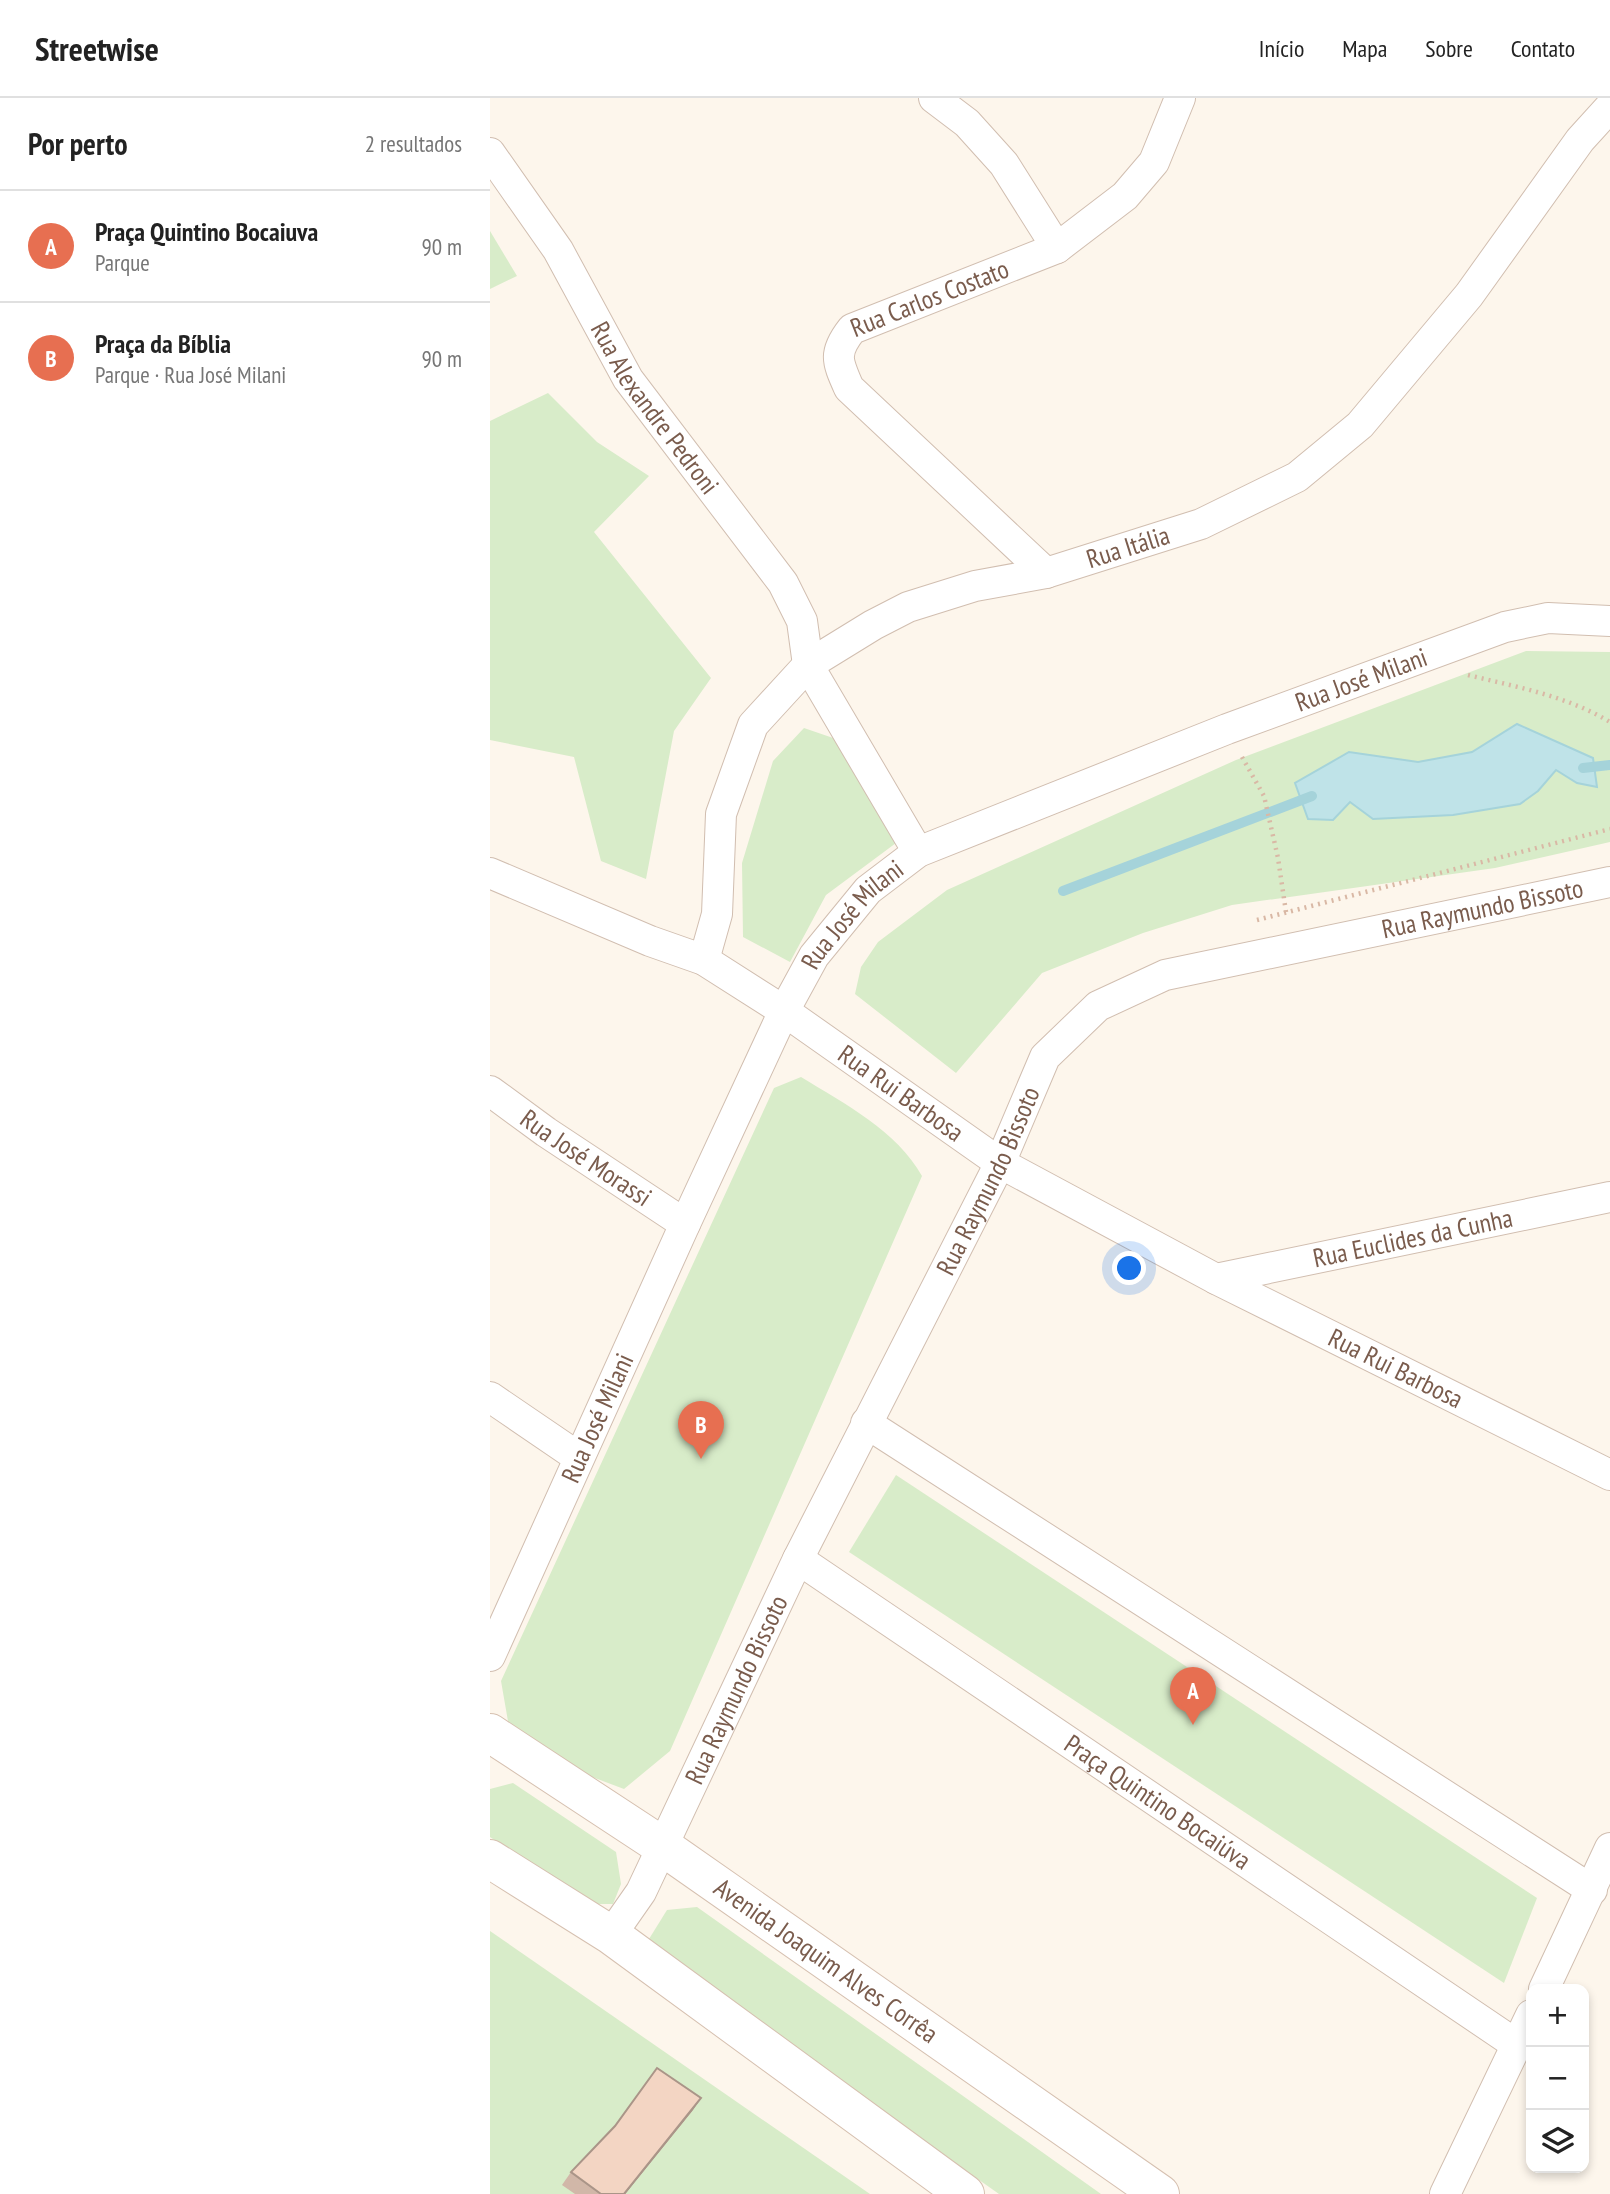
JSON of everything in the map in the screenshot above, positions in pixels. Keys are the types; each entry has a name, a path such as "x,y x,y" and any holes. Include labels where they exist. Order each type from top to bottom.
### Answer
{"main road":[{"name":"Avenida Joaquim Alves Corrêa","path":"490,1733 662,1846 1160,2194"},
{"path":"490,1859 611,1935 965,2194"}],"street":[{"path":"934,98 967,123 1004,164 1057,248"},
{"name":"Rua Carlos Costato","path":"1046,573 849,387 839,366 840,345 852,329 1057,248 1125,196 1154,162 1169,107"},
{"name":"Rua Itália","path":"704,960 717,914 721,814 753,725 808,665 908,607 975,586 1046,573 1201,524 1297,477 1360,425 1469,295 1580,140 1610,107"},
{"name":"Rua Alexandre Pedroni","path":"490,153 558,250 628,379 783,583 802,621 808,665"},
{"name":"Rua José Milani","path":"490,1656 684,1224 784,1011 814,956 868,890 918,852 1227,729 1505,627 1548,618 1610,621"},
{"path":"808,665 918,852"},
{"name":"Rua Rui Barbosa","path":"490,873 650,941 704,960 784,1011 1000,1163 1216,1279 1610,1475"},
{"name":"Rua Raymundo Bissoto","path":"611,1935 640,1892 798,1559 1000,1163 1045,1057 1098,1006 1165,975 1610,883"},
{"name":"Rua José Morassi","path":"490,1091 546,1132 684,1224"},
{"name":"Rua Euclides da Cunha","path":"1216,1279 1610,1197"},
{"path":"490,1397 578,1457"},
{"path":"866,1423 1592,1890"},
{"name":"Praça Quintino Bocaiúva","path":"798,1559 1517,2045"},
{"path":"1546,1984 1610,1849"},
{"path":"1445,2194 1526,2026"}],"path":[{"path":"1462,674 1585,706 1610,722"},
{"path":"1227,729 1264,796 1278,858 1286,912"},
{"path":"1246,924 1610,829"}],"green space":[{"path":"490,231 517,276 490,289"},
{"path":"548,393 597,442 649,476 594,532 711,678 674,731 646,879 601,861 574,757 490,740 490,421"},
{"path":"1526,651 1610,652 1610,842 1495,868 1232,905 1143,933 1042,973 956,1073 855,994 861,967 878,942 947,890 1236,760"},
{"path":"804,728 836,739 896,843 826,895 790,962 743,937 742,863 773,761"},
{"path":"801,1077 852,1108 884,1132 899,1145 922,1176 670,1751 624,1789 579,1772 509,1727 501,1681 774,1088"},
{"path":"896,1475 1537,1898 1504,1983 849,1552"},
{"path":"513,1783 616,1852 621,1884 613,1904 589,1904 490,1837 490,1789"},
{"path":"697,1907 1101,2194 999,2194 661,1955 649,1939 667,1910"},
{"path":"490,1931 870,2194 490,2194"}],"water":[{"path":"1517,724 1593,758 1597,787 1577,783 1556,770 1538,791 1520,804 1453,815 1373,819 1350,802 1333,820 1308,819 1295,783 1349,752 1418,762 1472,752"}],"building":[{"path":"657,2068 701,2098 624,2194 601,2194 571,2172 615,2126"}],"waterway":[{"path":"1583,768 1610,765"},
{"path":"1063,891 1312,796"}],"place":[{"name":"Praça da Bíblia","path":"701,1459"},
{"name":"Praça Quintino Bocaiuva","path":"1193,1725"}]}
